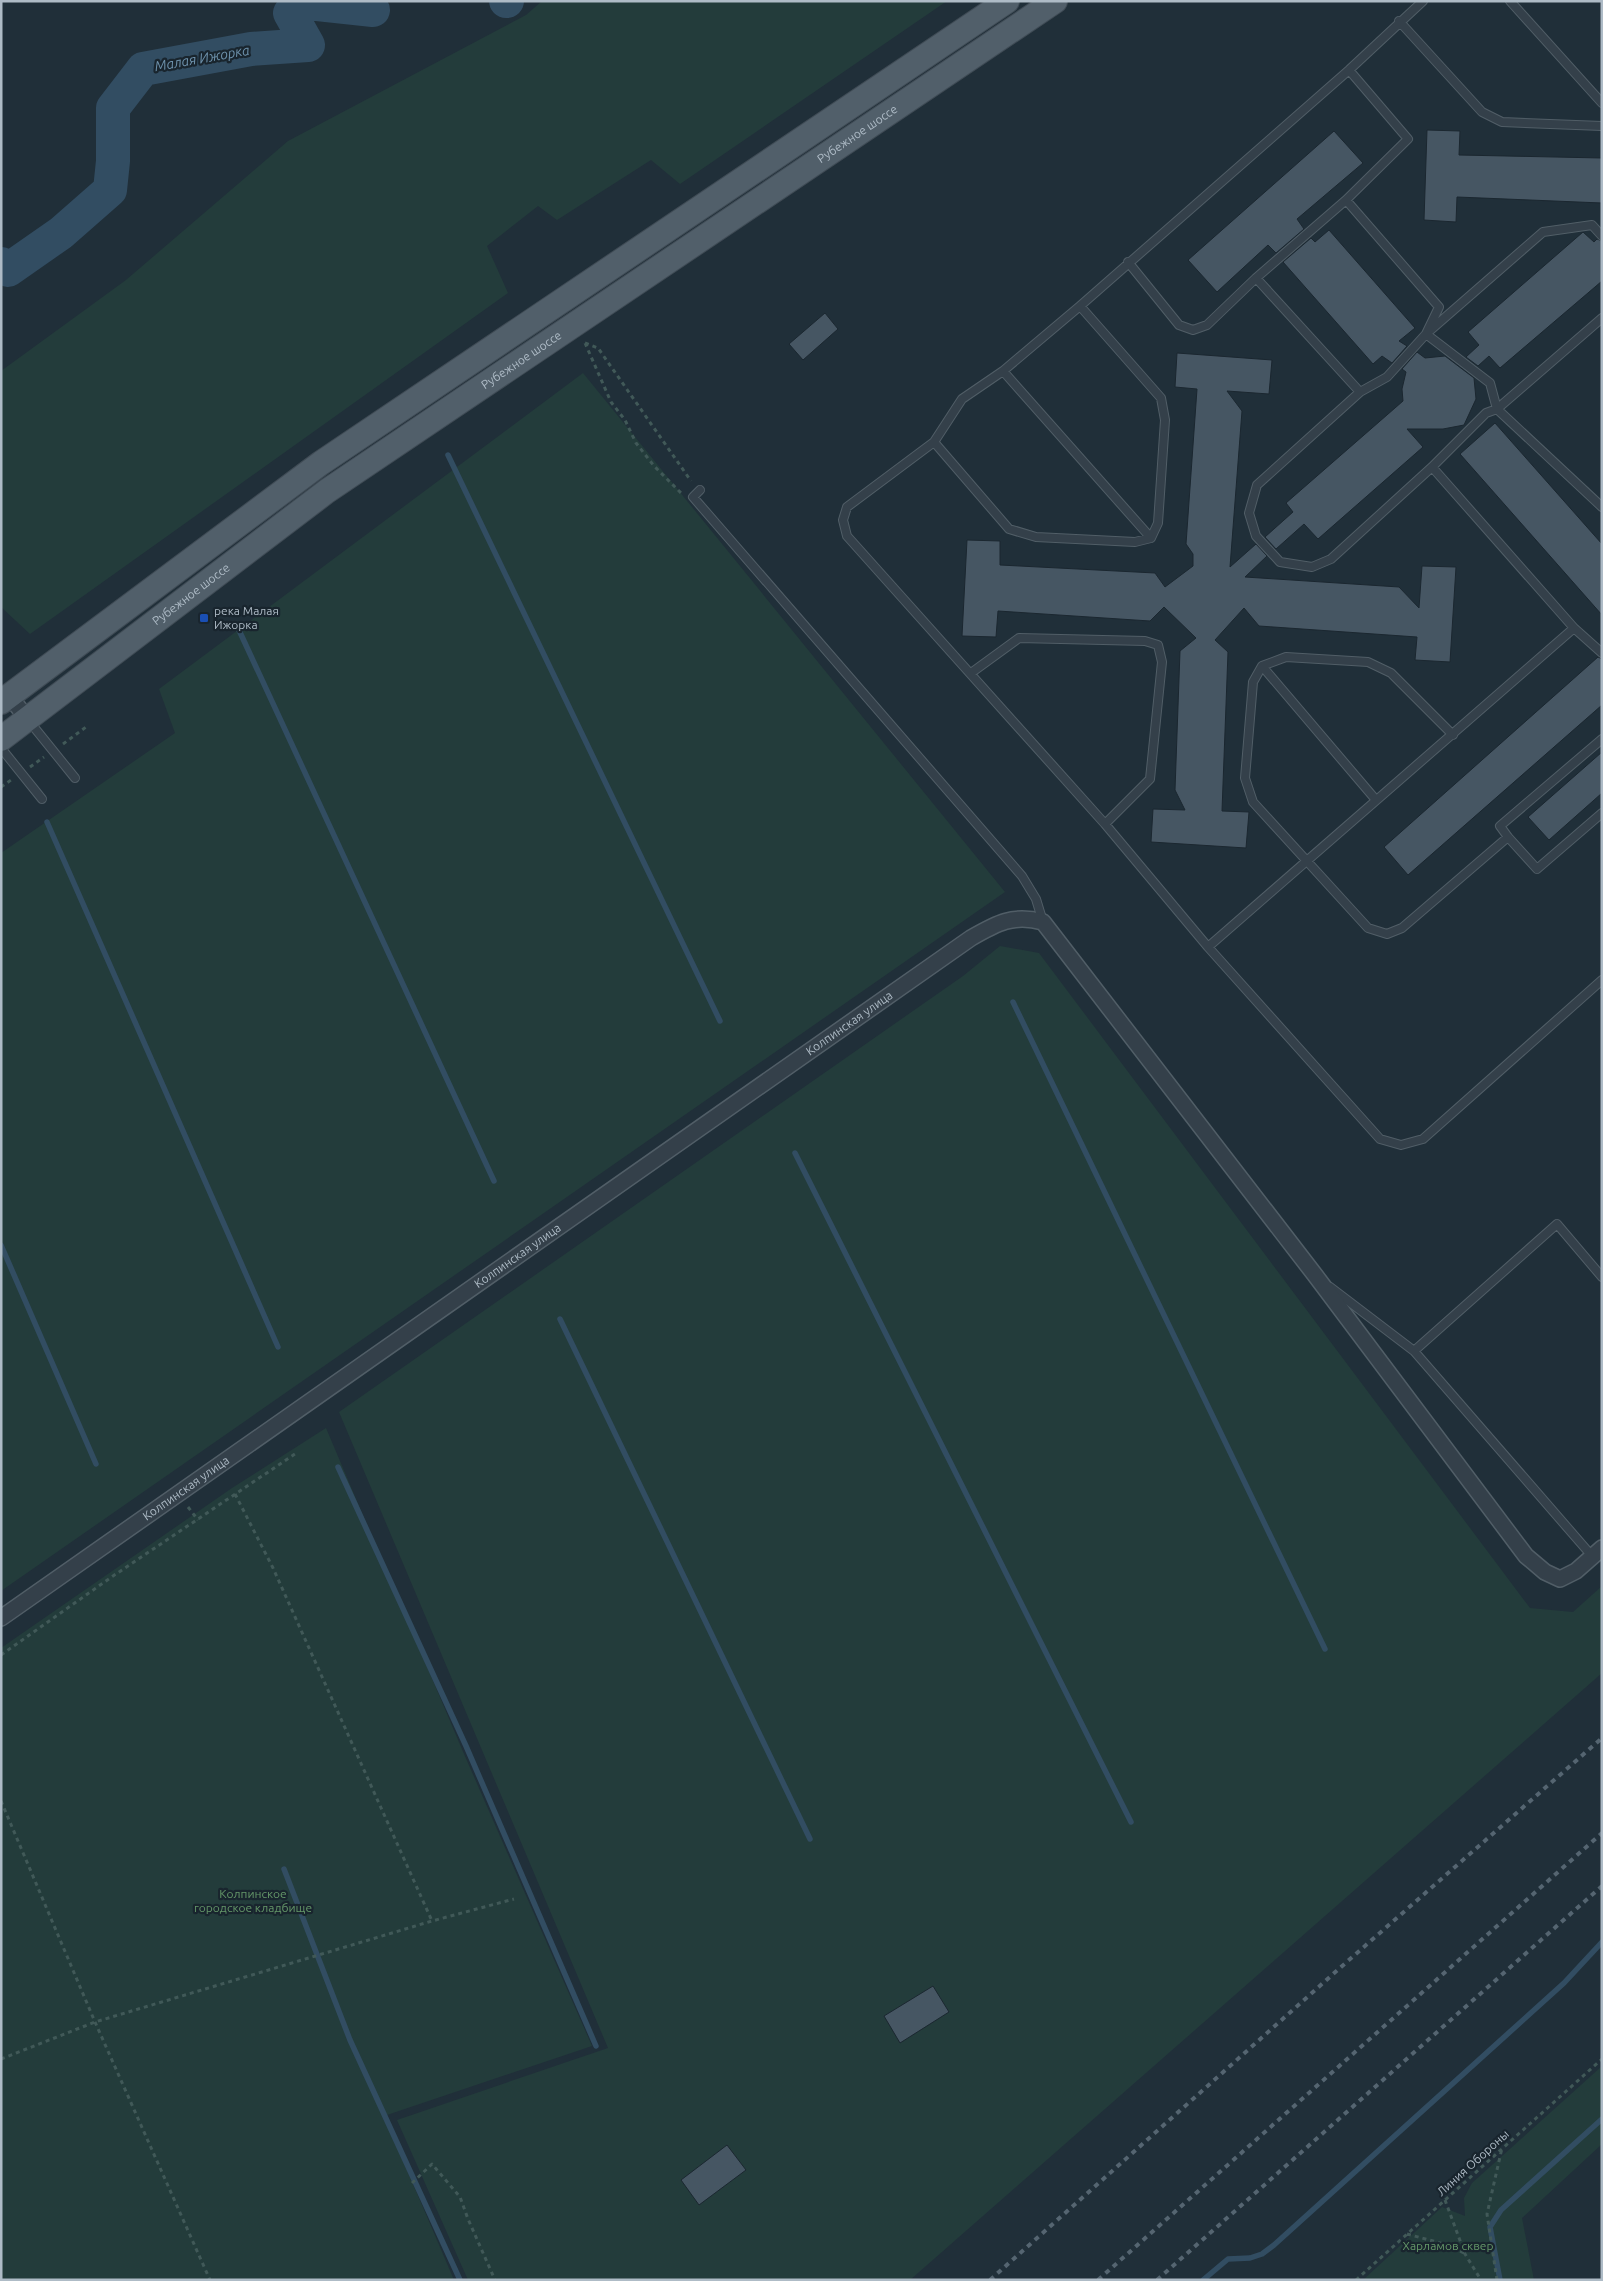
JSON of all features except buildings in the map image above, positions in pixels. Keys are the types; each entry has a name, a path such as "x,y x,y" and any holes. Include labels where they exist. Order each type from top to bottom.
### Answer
{"main road":[{"path":"4,696 321,463 1007,1"},
{"name":"Рубежное шоссе","path":"1,739 327,492 1055,1"}],"street":[{"path":"4,696 28,719"},
{"name":"Колпинская улица","path":"1,1618 971,938 998,923 1015,918 1043,922"},
{"path":"1043,922 1315,1275 1526,1556 1545,1572 1560,1578 1576,1570 1597,1552"}],"lane":[{"path":"1422,1 1349,70 1080,306 1003,372 962,399 934,442 847,507 843,520 847,536 1106,824 1208,946 1380,1140 1400,1145 1423,1139 1602,980"},
{"path":"1510,1 1602,102"},
{"path":"1399,21 1482,112 1502,122 1602,126"},
{"path":"1128,262 1179,325 1193,330 1208,325 1256,278 1346,200 1408,139 1349,70"},
{"path":"1346,200 1439,306 1426,334"},
{"path":"1602,236 1592,225 1543,232 1426,334 1387,376 1360,392 1257,485 1249,513 1256,536 1280,562 1312,567 1332,559 1432,467 1486,414 1497,409 1602,318"},
{"path":"1256,278 1360,392"},
{"path":"1080,306 1161,398 1165,420 1158,523 1151,538"},
{"path":"1426,334 1490,383 1497,409 1602,507"},
{"path":"1003,372 1151,538"},
{"path":"934,442 1009,529 1036,537 1135,542 1151,538"},
{"path":"1432,467 1574,628 1602,653"},
{"path":"697,493 1022,876 1036,899 1043,922"},
{"path":"1208,946 1574,628"},
{"path":"971,673 1019,638 1145,641 1158,645 1162,662 1150,779 1106,824"},
{"path":"1453,734 1391,673 1368,662 1286,657 1262,666 1253,682 1245,778 1253,802 1306,862 1368,928 1387,934 1402,928 1508,837"},
{"path":"1262,666 1376,800"},
{"path":"28,719 75,778"},
{"path":"1602,739 1500,826 1537,869 1602,813"},
{"path":"1,748 42,799"},
{"path":"1414,1350 1556,1224 1602,1277"},
{"path":"1315,1275 1414,1350 1597,1552"}],"path":[{"path":"585,343 598,348 686,472 697,493 682,494 662,476 636,443 625,420 611,402 585,343"},
{"path":"1,1655 295,1454"},
{"path":"235,1494 273,1568 432,1921"},
{"path":"188,1507 198,1520"},
{"path":"1,1801 95,2022 210,2280"},
{"path":"1,2060 95,2022 432,1921 514,1899"},
{"name":"Линия Обороны","path":"1356,2280 1602,2059"},
{"path":"1497,2280 1487,2214 1502,2148"},
{"path":"412,2183 432,2164 460,2197 495,2280"},
{"path":"1444,2200 1465,2254 1481,2280"},
{"path":"1407,2234 1444,2244 1465,2254"}],"green space":[{"path":"542,1 947,1 680,184 651,160 557,220 538,206 487,246 508,293 30,634 1,607 1,371 126,280 288,141 526,15"},
{"path":"583,373 1005,892 1,1591 1,853 175,733 159,689"},
{"path":"1000,946 1039,953 1530,1608 1573,1612 1602,1586 1602,1673 910,2280 468,2280 397,2120 608,2048 339,1412 963,976"},
{"name":"Колпинское городское кладбище","path":"326,1428 464,1754 592,2046 384,2116 454,2280 1,2280 1,1648 232,1488"},
{"name":"Харламов сквер","path":"1602,2066 1602,2144 1522,2218 1534,2280 1363,2280 1442,2207 1465,2216 1464,2198 1472,2183"}],"waterway":[{"name":"Малая Ижорка","path":"1,264 8,270 61,233 110,190 113,161 113,108 143,69 251,49 308,45 290,13 308,3 373,10 367,1"},
{"path":"448,455 720,1021"},
{"path":"238,628 494,1181"},
{"path":"47,822 278,1347"},
{"path":"1013,1002 1325,1649"},
{"path":"795,1153 1131,1822"},
{"path":"1,1245 96,1464"},
{"path":"560,1319 810,1839"},
{"path":"338,1467 466,1746 596,2046"},
{"path":"284,1869 350,2040 460,2280"},
{"path":"1203,2280 1228,2259 1250,2258 1262,2254 1274,2245 1564,1983 1602,1942"},
{"path":"1500,2280 1490,2227 1501,2210 1602,2119"}],"railway":[{"path":"990,2280 1341,1967 1602,1738"},
{"path":"1098,2280 1602,1833"},
{"path":"1157,2280 1602,1886"}],"place":[{"name":"река Малая Ижорка","path":"204,618"}]}
